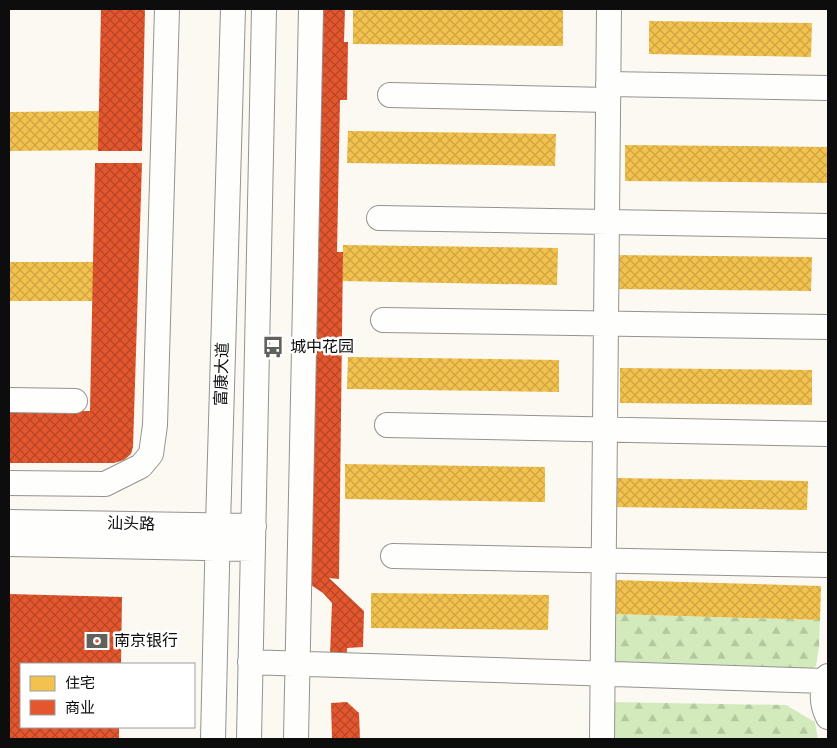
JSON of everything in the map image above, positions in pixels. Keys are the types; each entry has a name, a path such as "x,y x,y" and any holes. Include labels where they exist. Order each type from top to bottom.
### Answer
{"street":[{"path":"9,483 104,484 141,466 150,454 155,425 167,9"},
{"name":"富康大道","path":"213,739 233,9"},
{"path":"249,739 264,9"},
{"path":"296,739 311,9"},
{"path":"602,739 609,9"},
{"path":"390,95 828,88"},
{"path":"378,218 828,226"},
{"path":"383,320 828,327"},
{"path":"9,400 74,401"},
{"path":"387,425 828,434"},
{"name":"汕头路","path":"9,522 254,526"},
{"name":"汕头路","path":"9,544 253,549"},
{"path":"393,556 828,564"},
{"path":"250,662 603,674 827,678 822,695 824,709 828,717"}],"green space":[{"path":"612,614 820,620 816,666 807,671 610,667"},
{"path":"610,702 786,705 815,722 818,739 610,739"}],"building: 住宅":[{"path":"353,9 563,9 563,46 353,44"},
{"path":"649,21 812,23 811,57 649,54"},
{"path":"109,111 109,150 9,151 9,112"},
{"path":"348,131 556,134 555,166 347,163"},
{"path":"625,145 828,147 828,183 625,181"},
{"path":"343,245 558,248 557,285 342,281"},
{"path":"613,255 812,257 811,291 613,289"},
{"path":"9,262 109,262 109,301 9,301"},
{"path":"348,357 559,360 559,392 347,389"},
{"path":"620,368 812,370 812,405 620,403"},
{"path":"9,416 103,416 103,454 9,455"},
{"path":"345,464 545,467 545,502 345,499"},
{"path":"614,478 808,481 807,510 614,507"},
{"path":"613,580 821,586 820,620 612,614"},
{"path":"371,593 549,595 548,630 371,628"}],"building: 商业":[{"path":"101,9 145,9 142,151 98,151"},
{"path":"322,9 345,9 344,42 348,42 347,100 340,100 337,252 343,252 339,579 329,578 364,611 363,647 347,648 347,655 330,655 332,603 323,593 311,585"},
{"path":"95,163 142,163 133,447 131,454 124,460 114,463 9,463 9,411 90,411"},
{"path":"9,594 122,597 121,663 20,663 20,728 119,728 119,739 9,739"},
{"path":"347,702 359,713 360,739 332,739 331,703"}],"place":[{"name":"城中花园","path":"273,347"},
{"name":"南京银行","path":"97,641"}]}
